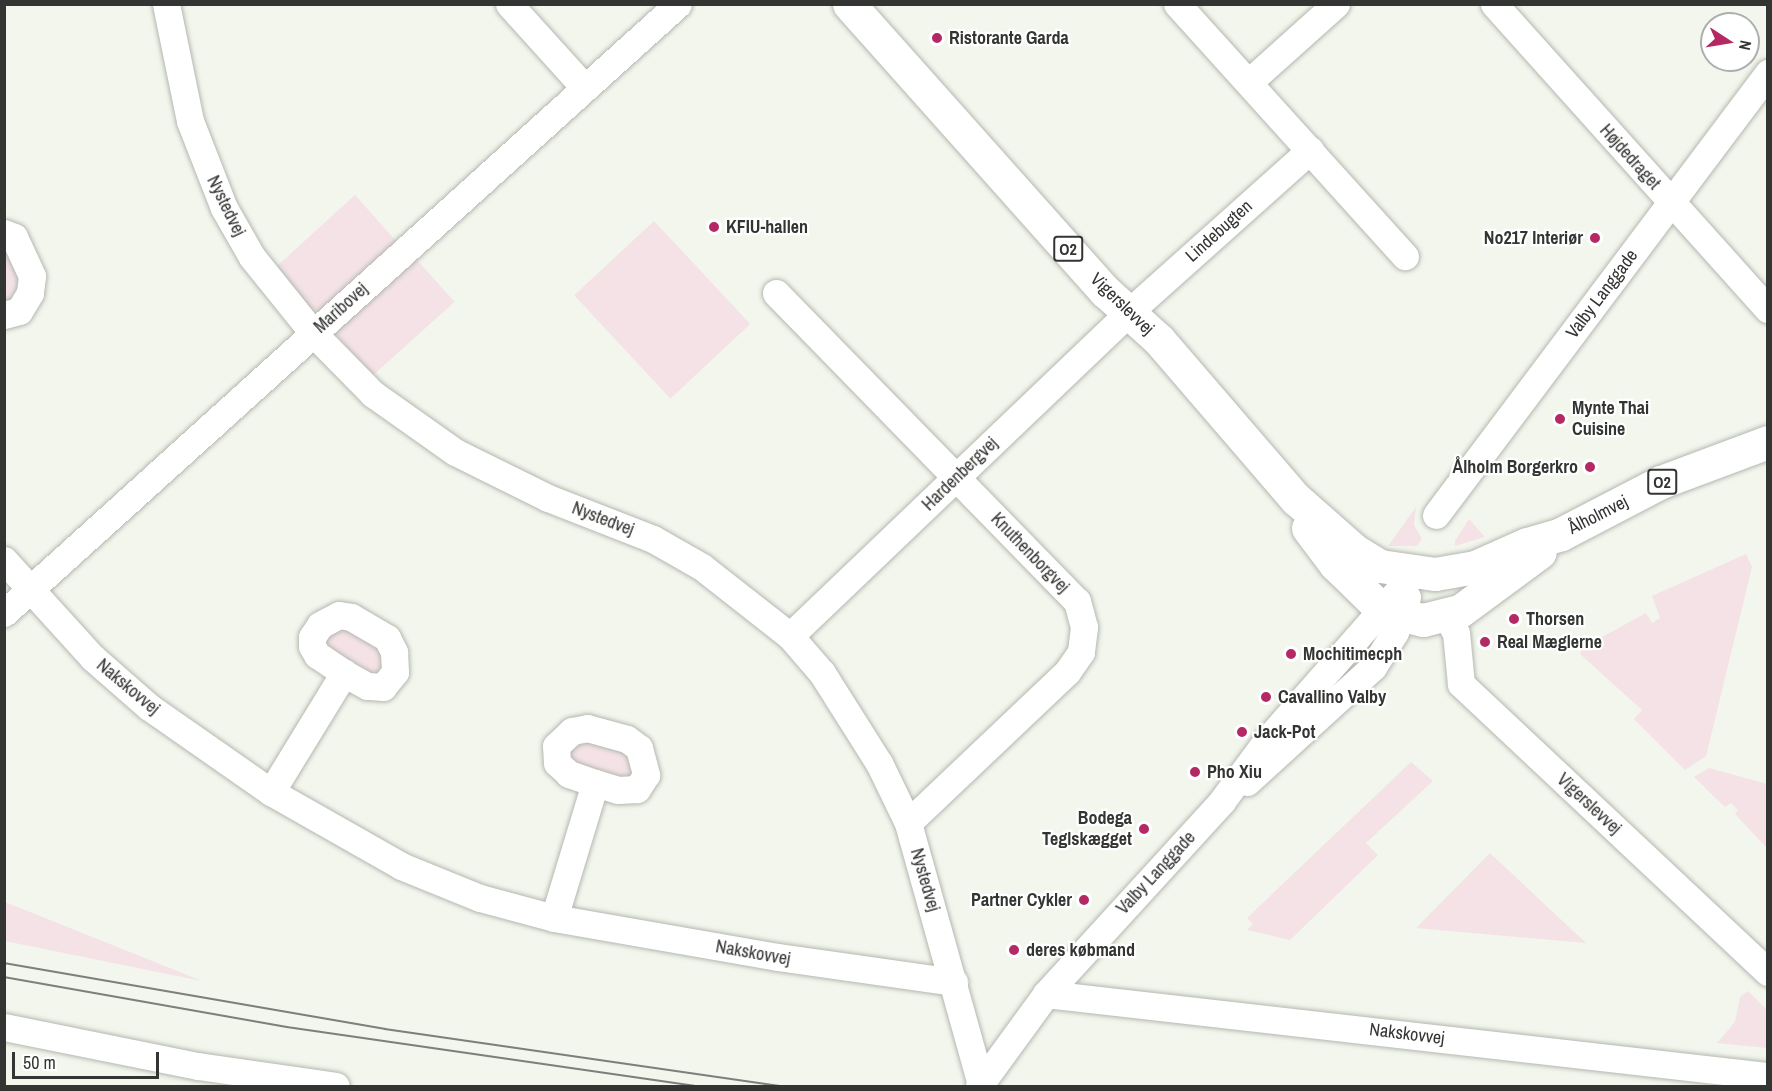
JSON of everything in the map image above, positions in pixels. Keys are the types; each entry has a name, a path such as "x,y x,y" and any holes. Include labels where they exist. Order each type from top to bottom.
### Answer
{"main road":[{"name":"Vigerslevvej","path":"849,4 1105,291 1159,340 1296,499 1367,559 1413,574"},
{"name":"Ålholmvej","path":"1413,574 1452,573 1474,567 1527,544 1561,534 1661,482 1767,442"},
{"name":"Vigerslevvej","path":"1296,499 1322,548 1366,596 1393,613"},
{"name":"Ålholmvej","path":"1448,617 1533,558 1561,534"},
{"path":"1393,613 1423,620 1448,617"}],"street":[{"name":"Nystedvej","path":"166,4 190,121 224,208 252,257 313,333 373,394 455,452 548,498 653,538 702,567 790,636 822,673 879,763 908,823 954,982 980,1085"},
{"path":"509,4 584,87"},
{"name":"Maribovej","path":"4,613 678,4"},
{"path":"1177,4 1406,256"},
{"path":"1250,82 1336,4"},
{"name":"Højdedraget","path":"1494,4 1767,309"},
{"name":"Valby Langgade","path":"1436,515 1767,73"},
{"name":"Lindebugten","path":"1129,312 1310,150"},
{"path":"4,233 14,237 32,276 30,293 20,311 4,315"},
{"name":"Knuthenborgvej","path":"776,293 1077,601 1084,627 1082,652 1067,672 908,823"},
{"name":"Hardenbergvej","path":"790,636 1129,312"},
{"name":"Nakskovvej","path":"4,560 93,658 149,707 271,792 401,866 480,898 554,918 778,957 954,982"},
{"name":"Valby Langgade","path":"980,1085 1046,994 1222,801 1278,757 1366,675 1387,648 1393,613 1413,574"},
{"name":"Vigerslevvej","path":"1448,617 1456,633 1461,684 1767,972"},
{"path":"271,792 344,673"},
{"path":"554,918 595,783"},
{"name":"Nakskovvej","path":"1046,994 1767,1076"},
{"path":"4,1027 198,1066 336,1086"}],"shaded area":[{"path":"355,195 396,241 322,309 310,311 276,267"},
{"path":"654,221 750,324 670,398 574,295"},
{"path":"5,239 28,282 5,307"},
{"path":"415,258 454,302 373,375 333,332"},
{"path":"1416,507 1414,525 1422,539 1417,546 1388,546"},
{"path":"1469,519 1485,537 1455,546 1455,541"},
{"path":"1746,554 1752,567 1706,756 1685,770 1634,719 1642,710 1580,654 1582,648 1646,613 1652,623 1660,618 1652,596"},
{"path":"340,623 380,642 386,668 375,678 327,653 323,637"},
{"path":"573,740 622,745 634,770 628,780 576,771 565,751"},
{"path":"1411,762 1433,781 1366,843 1378,855 1290,940 1247,930 1253,924 1247,918"},
{"path":"1709,768 1767,784 1767,848 1735,814 1738,810 1731,803 1725,807 1694,777"},
{"path":"1490,853 1586,943 1416,928"},
{"path":"4,902 25,910 202,981 5,941"},
{"path":"1748,991 1767,1010 1767,1048 1717,1043 1735,1022 1740,997"}],"tram line":[{"path":"4,963 385,1029 783,1086"},
{"path":"4,977 287,1027 694,1086"}],"place":[{"name":"Ristorante Garda","path":"937,38"},
{"name":"KFIU-hallen","path":"714,227"},
{"name":"No217 Interiør","path":"1595,238"},
{"name":"Mynte Thai Cuisine","path":"1560,419"},
{"name":"Ålholm Borgerkro","path":"1590,467"},
{"name":"Thorsen","path":"1514,619"},
{"name":"Real Mæglerne","path":"1485,642"},
{"name":"Mochitimecph","path":"1291,654"},
{"name":"Cavallino Valby","path":"1266,697"},
{"name":"Jack-Pot","path":"1242,732"},
{"name":"Pho Xiu","path":"1195,772"},
{"name":"Bodega Teglskægget","path":"1144,829"},
{"name":"Partner Cykler","path":"1084,900"},
{"name":"deres købmand","path":"1014,950"}]}
